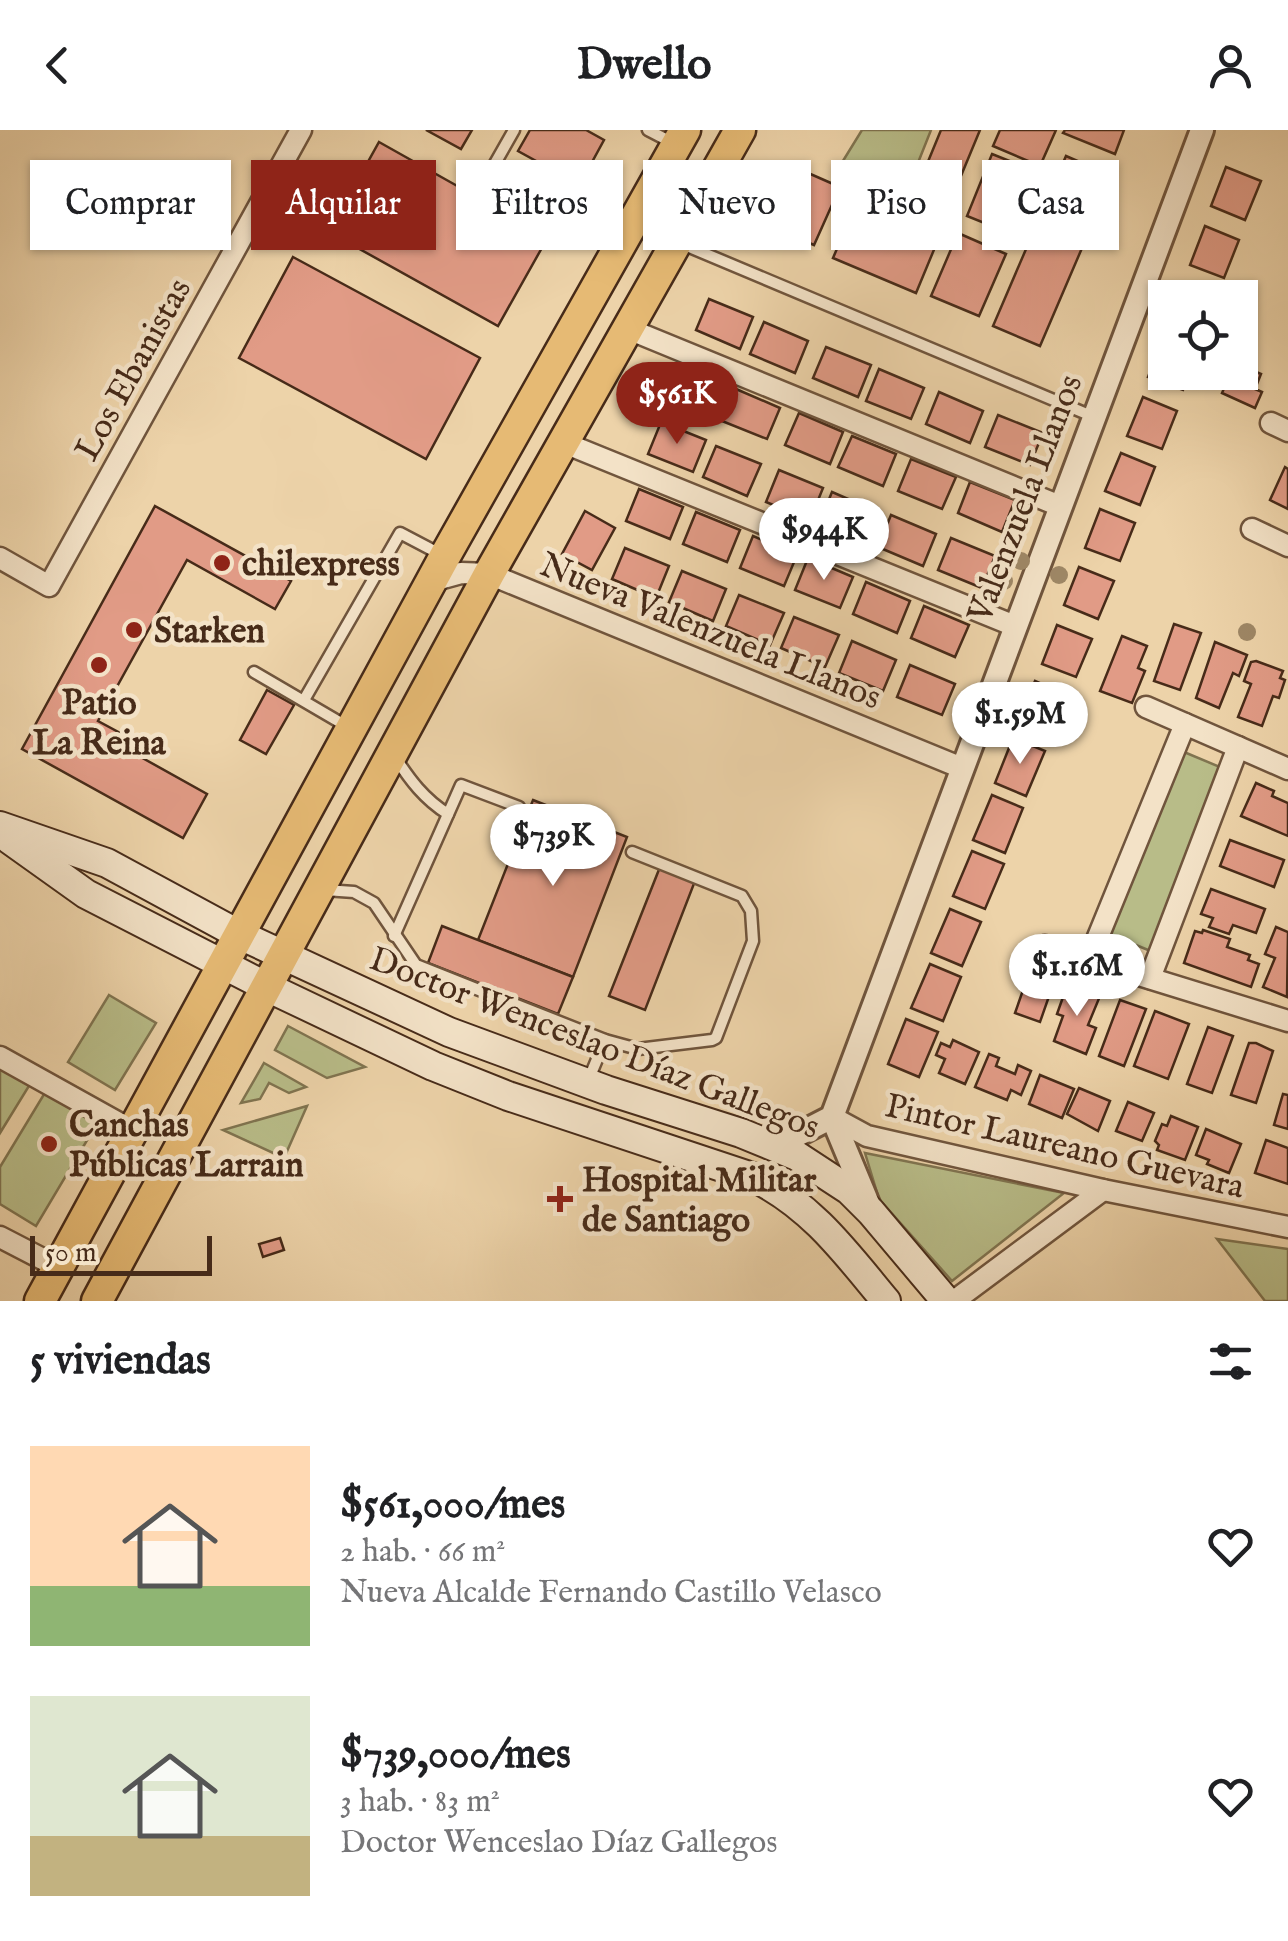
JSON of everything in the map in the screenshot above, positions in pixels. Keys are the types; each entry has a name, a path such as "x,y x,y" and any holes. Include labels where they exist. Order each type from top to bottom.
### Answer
{"main road":[{"path":"722,160 740,130"},
{"path":"667,160 680,138"},
{"path":"40,1301 438,568 643,202"},
{"path":"96,1301 489,574 670,250"},
{"name":"Doctor Wenceslao Díaz Gallegos","path":"0,829 107,863 240,934 449,1032 587,1083 762,1140 824,1172 871,1212"},
{"name":"Doctor Wenceslao Díaz Gallegos","path":"0,829 86,894 433,1066 493,1090 756,1178 800,1204 886,1301"},
{"path":"871,1212 946,1301"}],"street":[{"name":"Los Ebanistas","path":"0,558 50,586 301,130"},
{"name":"Valenzuela Llanos","path":"832,1117 1202,130"},
{"path":"626,328 1060,506"},
{"path":"562,442 1016,626"},
{"path":"1252,529 1288,546"},
{"name":"Nueva Valenzuela Llanos","path":"438,568 489,574 962,768"},
{"path":"1146,707 1288,769"},
{"path":"1088,959 1185,724"},
{"path":"1150,978 1238,747"},
{"path":"1046,946 1288,1022"},
{"path":"0,1057 133,1132"},
{"path":"762,1140 800,1134 832,1117 871,1212"},
{"name":"Pintor Laureano Guevara","path":"832,1117 867,1136 1288,1227"},
{"path":"954,1301 1103,1190"},
{"path":"0,1236 58,1267"}],"lane":[{"path":"497,160 514,130"},
{"path":"648,130 680,138"},
{"path":"697,250 1094,416"},
{"path":"304,700 400,533 438,568"},
{"path":"254,672 351,728"},
{"path":"392,752 412,783 448,814"},
{"path":"394,936 461,785 519,807"},
{"path":"318,890 354,892 374,903 409,958 425,969 606,1040 638,1049 660,1049 716,1038 753,941 751,911 742,896 632,852"},
{"path":"587,1083 606,1040"}],"green space":[{"path":"862,130 931,130 919,160 844,160"},
{"path":"1184,752 1227,770 1153,952 1109,934"},
{"path":"109,995 156,1023 115,1090 68,1062"},
{"path":"288,1026 365,1067 327,1078 275,1050"},
{"path":"264,1063 306,1087 289,1093 269,1083 260,1099 241,1103"},
{"path":"0,1064 32,1081 0,1133"},
{"name":"Canchas Públicas Larrain","path":"46,1091 98,1122 36,1226 0,1204 0,1167"},
{"path":"307,1106 284,1158 223,1130"},
{"path":"865,1153 1064,1193 952,1281 879,1199"},
{"path":"1217,1239 1288,1249 1288,1301 1265,1301"}],"building":[{"path":"426,130 472,130 461,149"},
{"path":"530,130 586,130 604,140 593,160 534,160 518,151"},
{"path":"941,130 980,130 962,173 962,160 929,160"},
{"path":"1000,130 1056,130 1043,160 1026,160 993,146"},
{"path":"1124,130 1115,154 1063,133"},
{"path":"379,142 411,160 369,160"},
{"path":"1226,167 1261,181 1245,220 1211,206"},
{"path":"436,174 456,185 456,250 541,250 498,326 361,250 436,250"},
{"path":"811,174 831,183 831,207 814,245"},
{"path":"982,179 982,222 967,216"},
{"path":"1205,226 1239,240 1224,278 1190,265"},
{"path":"962,235 982,244 982,250 1006,254 979,316 931,296 951,250 962,250"},
{"path":"836,250 934,250 916,293 833,258"},
{"path":"1026,250 1081,250 1040,346 993,326"},
{"path":"293,257 480,358 426,459 239,358"},
{"path":"709,299 753,317 740,349 696,330"},
{"path":"764,322 808,341 795,373 750,354"},
{"path":"826,347 871,365 858,397 813,378"},
{"path":"681,366 725,384 712,415 668,397"},
{"path":"879,369 924,388 911,419 866,401"},
{"path":"736,389 780,408 767,439 722,421"},
{"path":"1223,390 1262,392 1255,408 1222,393"},
{"path":"939,392 983,411 970,443 926,424"},
{"path":"1143,397 1177,411 1162,449 1127,436"},
{"path":"799,413 843,432 830,464 785,445"},
{"path":"998,415 1043,433 1030,465 985,447"},
{"path":"661,422 706,440 693,472 648,454"},
{"path":"852,436 896,454 883,486 838,467"},
{"path":"716,446 761,464 747,496 703,477"},
{"path":"1121,453 1155,467 1140,505 1105,491"},
{"path":"911,459 956,477 942,509 898,491"},
{"path":"1285,467 1288,469 1288,509 1270,500"},
{"path":"779,470 823,488 810,520 766,502"},
{"path":"970,482 1015,500 1002,532 958,513"},
{"path":"639,489 683,507 670,539 626,521"},
{"path":"832,492 876,511 863,542 819,524"},
{"name":"Patio La Reina","path":"155,506 291,581 275,609 187,560 98,721 135,741 130,751 207,794 183,838 22,749"},
{"path":"1100,509 1135,523 1120,561 1085,548"},
{"path":"585,511 615,528 592,570 562,554"},
{"path":"696,512 740,530 727,562 683,544"},
{"path":"891,515 936,534 923,566 878,547"},
{"path":"753,536 797,555 784,586 740,568"},
{"path":"951,538 995,556 982,588 938,570"},
{"path":"625,548 669,566 656,598 612,579"},
{"path":"808,558 853,577 840,608 795,590"},
{"path":"1079,567 1114,581 1098,619 1064,605"},
{"path":"682,571 726,589 713,621 669,602"},
{"path":"866,582 910,601 897,633 853,614"},
{"path":"739,595 784,613 770,645 726,626"},
{"path":"924,606 969,625 955,657 911,638"},
{"path":"794,617 839,635 825,667 781,648"},
{"path":"1174,624 1201,633 1180,690 1154,681"},
{"path":"1057,625 1092,639 1076,677 1042,664"},
{"path":"1122,636 1147,646 1138,668 1145,671 1132,703 1100,691"},
{"path":"852,641 896,660 883,691 839,673"},
{"path":"1215,642 1247,655 1239,676 1233,673 1219,708 1196,698"},
{"path":"1251,662 1283,671 1280,678 1285,680 1279,698 1273,696 1262,726 1238,717 1251,684 1244,681"},
{"path":"910,665 955,684 942,715 897,697"},
{"path":"1035,681 1066,695 1048,739 1016,726"},
{"path":"267,690 294,705 266,754 240,740"},
{"path":"1013,738 1045,751 1026,796 995,783"},
{"path":"1256,783 1288,803 1288,836 1241,816"},
{"path":"992,795 1023,808 1005,853 973,840"},
{"path":"533,800 627,837 573,977 478,940"},
{"path":"1230,840 1284,860 1274,887 1220,866"},
{"path":"972,851 1004,864 985,909 953,896"},
{"path":"660,867 695,881 645,1010 609,996"},
{"path":"1211,889 1265,909 1256,933 1233,925 1229,934 1209,927 1213,918 1201,914"},
{"path":"950,909 981,922 962,966 931,953"},
{"path":"442,926 573,977 558,1014 428,963"},
{"path":"1276,927 1288,932 1287,997 1263,987 1275,958 1265,954"},
{"path":"1195,931 1230,939 1227,947 1250,955 1248,960 1259,964 1251,987 1184,963"},
{"path":"930,964 961,977 943,1021 911,1008"},
{"path":"1029,973 1054,982 1040,1022 1015,1013"},
{"path":"1068,983 1100,996 1088,1025 1096,1028 1086,1054 1054,1041 1063,1016 1057,1014"},
{"path":"1120,1000 1146,1009 1124,1066 1099,1056"},
{"path":"1155,1011 1189,1024 1168,1079 1134,1066"},
{"path":"906,1019 938,1032 919,1077 888,1064"},
{"path":"1208,1027 1233,1036 1212,1093 1187,1084"},
{"path":"953,1040 979,1052 965,1084 939,1073 945,1059 936,1055 941,1043 950,1047"},
{"path":"1249,1043 1273,1051 1256,1103 1231,1095"},
{"path":"989,1054 999,1058 996,1066 1015,1074 1018,1065 1031,1071 1021,1095 1011,1090 1007,1100 975,1087"},
{"path":"1040,1075 1074,1089 1062,1118 1029,1104"},
{"path":"1079,1088 1110,1101 1098,1131 1067,1114"},
{"path":"1283,1094 1288,1095 1288,1129 1274,1125"},
{"path":"1128,1102 1154,1113 1142,1141 1116,1131"},
{"path":"1171,1116 1198,1127 1185,1160 1157,1150 1159,1145 1155,1141 1162,1124 1167,1126"},
{"path":"1206,1129 1241,1144 1229,1173 1196,1155"},
{"path":"1266,1140 1288,1148 1288,1184 1255,1173"},
{"path":"280,1238 284,1250 263,1257 259,1244"}],"place":[{"name":"chilexpress","path":"222,563"},
{"name":"Starken","path":"134,630"},
{"name":"Patio La Reina","path":"99,665"},
{"name":"Canchas Públicas Larrain","path":"49,1144"},
{"name":"Hospital Militar de Santiago","path":"560,1199"}]}
